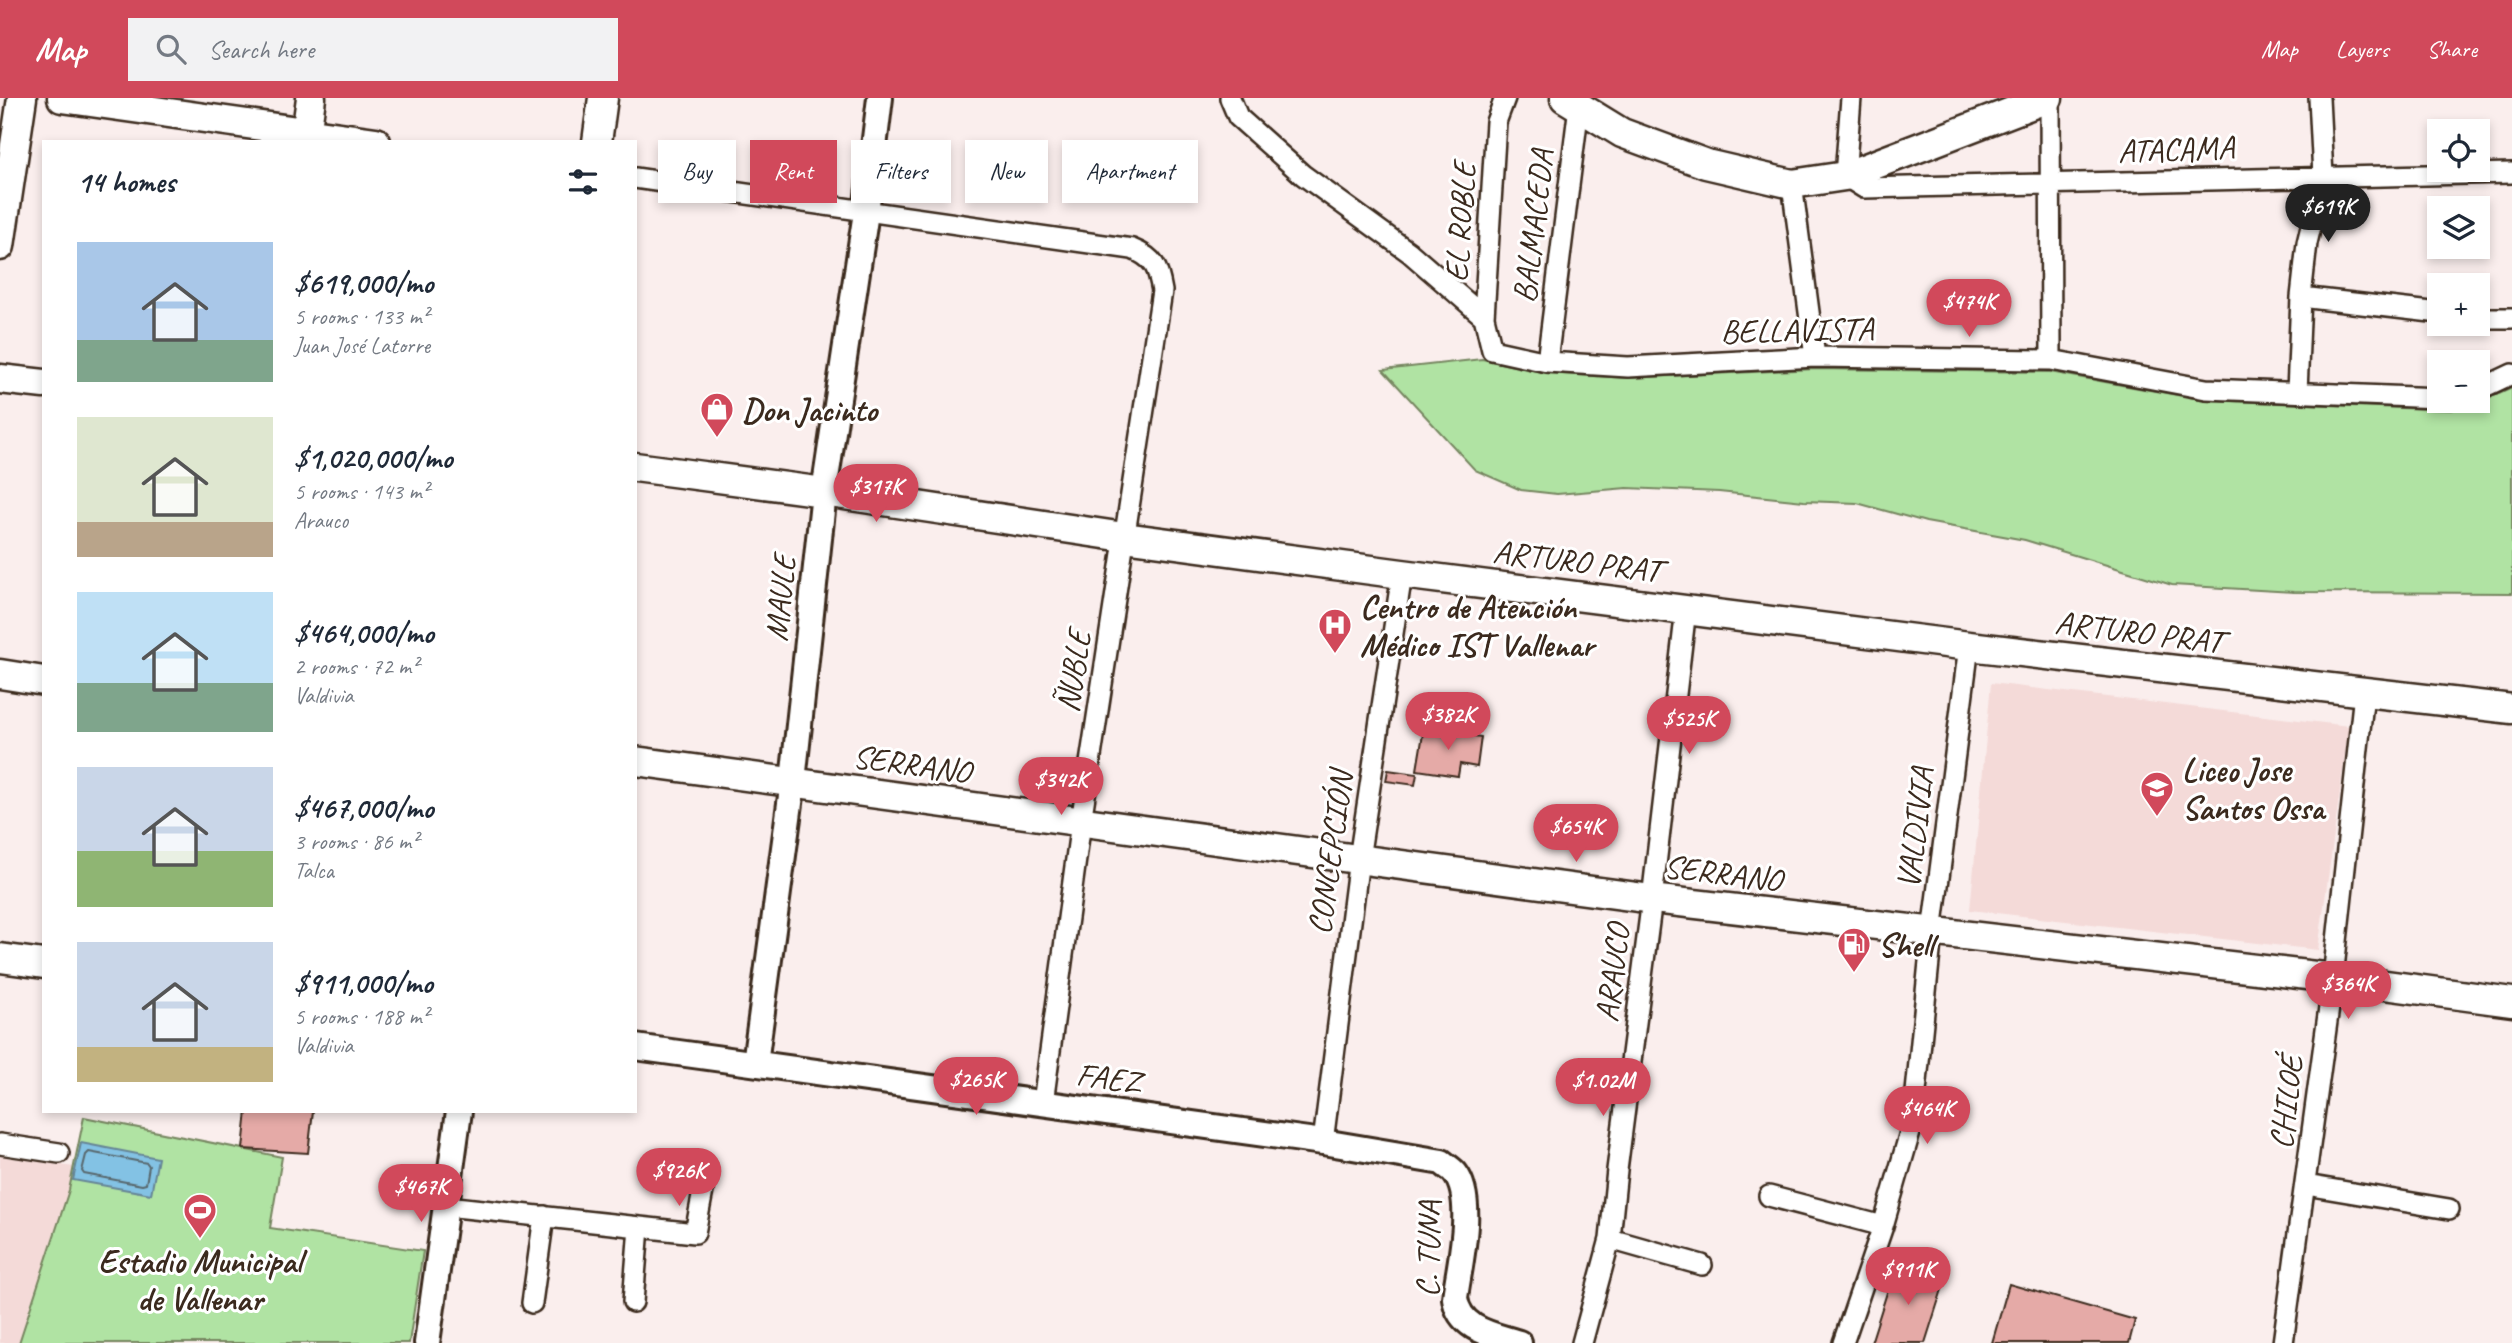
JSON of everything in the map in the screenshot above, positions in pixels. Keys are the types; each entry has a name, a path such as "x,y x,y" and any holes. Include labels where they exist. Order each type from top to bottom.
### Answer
{"main road":[{"path":"0,246 22,98"},
{"path":"62,98 305,137 348,140"},
{"path":"305,137 311,98"},
{"path":"597,140 603,98"},
{"path":"1575,101 1622,133 1706,164 1792,184 1845,176 2049,98"},
{"path":"0,379 42,384"},
{"name":"ARTURO PRAT","path":"637,467 1402,574 1969,646 2364,694 2512,709"},
{"path":"0,674 42,681"},
{"name":"SERRANO","path":"637,761 1652,899 2333,978 2512,1002"},
{"path":"0,958 42,964"}],"street":[{"name":"MAULE","path":"755,1063 793,781 824,492 866,212 880,98"},
{"path":"1230,98 1238,117 1303,175 1409,252 1484,317"},
{"name":"EL ROBLE","path":"1492,350 1484,317 1496,122 1506,98"},
{"path":"1845,176 1851,98"},
{"path":"2049,98 2052,360"},
{"path":"2297,392 2301,297 2308,243 2323,176 2319,98"},
{"name":"BALMACEDA","path":"1547,362 1575,101"},
{"name":"ATACAMA","path":"1845,176 1864,188 2512,173"},
{"path":"637,178 866,212"},
{"path":"1792,184 1815,357"},
{"name":"ÑUBLE","path":"866,212 1132,249 1148,255 1159,274 1162,291 1081,822 1042,1103"},
{"path":"2301,297 2427,312"},
{"path":"2490,318 2512,317"},
{"name":"BELLAVISTA","path":"1492,350 1547,362 1628,367 1815,357 2052,360 2206,389 2427,397"},
{"path":"2490,384 2512,374"},
{"name":"CONCEPCIÓN","path":"1323,1142 1359,859 1402,574"},
{"name":"ARAUCO","path":"1582,1343 1611,1239 1617,1170 1686,609"},
{"name":"VALDIVIA","path":"1843,1343 1883,1226 1913,1122 1932,932 1969,646"},
{"name":"CHILOÉ","path":"2283,1343 2333,978 2364,694"},
{"name":"FAEZ","path":"637,1047 1323,1142"},
{"path":"427,1343 459,1113"},
{"name":"C. TUNA","path":"1323,1142 1442,1162 1455,1172 1463,1188 1465,1210 1456,1307 1469,1324 1484,1332 1519,1343"},
{"path":"0,1144 59,1153"},
{"name":"CHILOÉ","path":"2306,1185 2449,1209"},
{"path":"446,1206 695,1233 703,1191"},
{"path":"1769,1196 1883,1226"},
{"path":"532,1303 544,1216"},
{"path":"633,1302 639,1227"},
{"path":"1611,1239 1702,1265"}],"shaded area":[{"name":"Liceo Jose Santos Ossa","path":"1991,683 2349,726 2318,950 1970,910"},
{"path":"0,1156 74,1167 19,1343 0,1343"}],"green space":[{"path":"1482,359 1545,373 1628,378 1815,369 2050,372 2205,400 2427,409 2427,413 2490,413 2490,397 2512,387 2512,593 2294,592 2172,585 2025,540 1926,522 1857,503 1627,488 1557,494 1521,490 1475,470 1383,370"},
{"name":"Estadio Municipal de Vallenar","path":"84,1117 282,1157 270,1228 423,1251 409,1343 19,1343 69,1190"}],"water":[{"path":"81,1143 158,1158 151,1194 73,1180"}],"building":[{"path":"1424,728 1481,737 1477,767 1460,764 1458,776 1417,770"},
{"path":"1388,770 1417,774 1415,785 1386,781"},
{"path":"247,1113 313,1113 308,1153 243,1149"},
{"path":"1896,1264 1945,1280 1925,1343 1871,1343"},
{"path":"2009,1284 2135,1320 2129,1343 1992,1343"}],"place":[{"name":"Don Jacinto","path":"717,439"},
{"name":"Centro de Atención Médico IST Vallenar","path":"1335,655"},
{"name":"Liceo Jose Santos Ossa","path":"2157,818"},
{"name":"Shell","path":"1854,974"},
{"name":"Estadio Municipal de Vallenar","path":"200,1240"}]}
